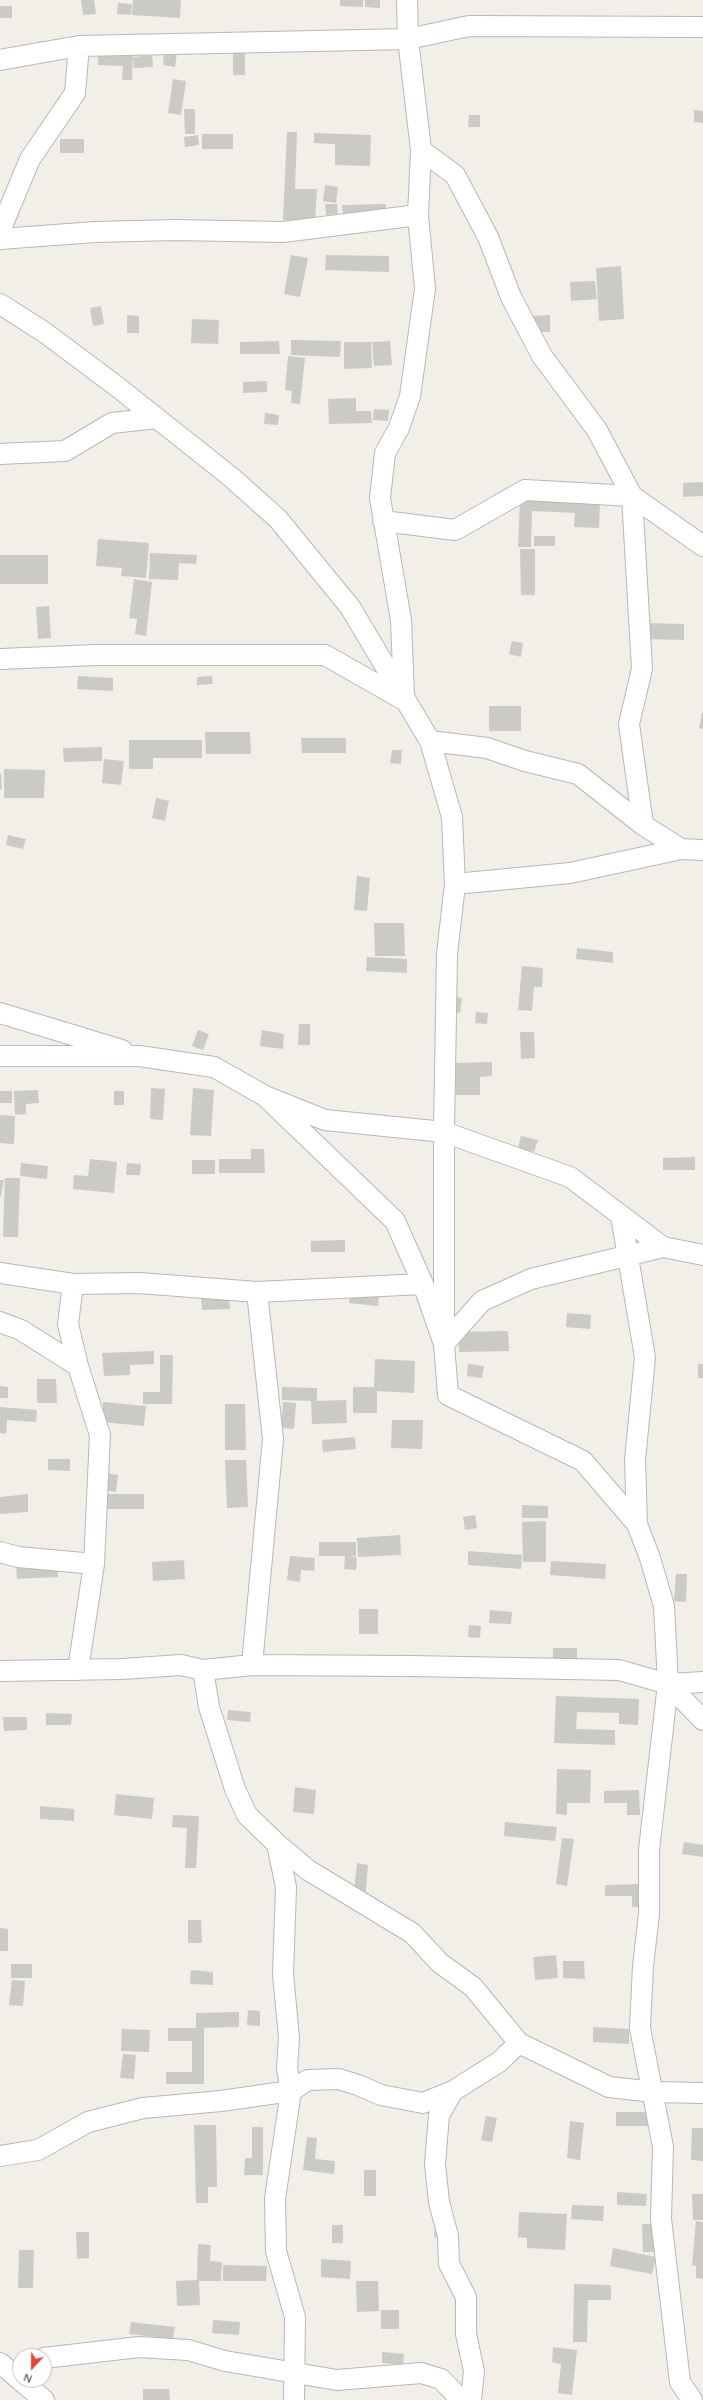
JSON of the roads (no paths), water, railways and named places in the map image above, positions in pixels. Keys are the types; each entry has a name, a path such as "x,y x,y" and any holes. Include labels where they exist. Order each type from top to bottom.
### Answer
{"street":[{"path":"404,700 400,620 380,498 386,453 399,428 410,396 425,289 418,215 421,150 408,39 407,0"},
{"path":"0,60 79,46 408,39 469,26 703,27"},
{"path":"0,231 30,159 75,93 79,46"},
{"path":"421,150 455,175 488,237 511,297 542,356 597,430 632,496 642,669 629,724 644,825"},
{"path":"0,239 95,232 175,230 283,232 418,215"},
{"path":"0,304 44,332 156,418 231,477 278,519 350,607 404,700 430,741 452,817 454,884 447,954 444,1132 444,1344 448,1395 583,1461 637,1524"},
{"path":"0,454 65,451 112,423 156,418"},
{"path":"383,522 454,530 525,490 632,496 703,546"},
{"path":"0,659 96,655 325,655 404,700"},
{"path":"430,741 488,748 525,761 578,774 644,825 681,849"},
{"path":"454,884 570,873 681,849 703,850"},
{"path":"0,1013 139,1056"},
{"path":"0,1056 139,1056 214,1067 266,1096 325,1120 444,1132 570,1177 663,1247"},
{"path":"266,1096 395,1221 423,1284 444,1344"},
{"path":"621,1216 626,1256 645,1357 635,1460 637,1524 664,1606 668,1684 649,1850 650,1914 643,1966 640,2028 654,2092 663,2147 662,2219 679,2375 680,2382 692,2400"},
{"path":"444,1344 482,1301 531,1279 663,1247 703,1255"},
{"path":"0,1273 73,1284 139,1283 256,1292 423,1284"},
{"path":"73,1284 68,1324 78,1366 100,1435 94,1564 78,1670"},
{"path":"252,1665 273,1439 256,1292"},
{"path":"0,1322 21,1330 78,1366"},
{"path":"0,1552 18,1556 94,1564"},
{"path":"0,1671 181,1666 203,1670 252,1665 619,1670 668,1684 703,1682"},
{"path":"203,1670 209,1707 236,1789 247,1815 277,1844 308,1870 412,1933 440,1963 472,1987 519,2043 609,2087 654,2092 703,2093"},
{"path":"668,1684 703,1720"},
{"path":"277,1844 286,1887 283,1974 289,2038 287,2068 291,2091 274,2199 276,2251 295,2318 296,2373 294,2400"},
{"path":"0,2156 38,2150 88,2122 143,2108 221,2101 291,2091 308,2080 339,2079 381,2095 423,2103 453,2091 499,2062 519,2043"},
{"path":"453,2091 439,2115 434,2164 439,2202 448,2236 448,2264 466,2297 466,2334 474,2371 471,2400"},
{"path":"52,2357 139,2347 188,2350 225,2361 337,2380 421,2373 440,2379 461,2400"},
{"path":"0,2363 12,2362"},
{"path":"0,2363 12,2373"},
{"path":"30,2388 44,2400"}]}
